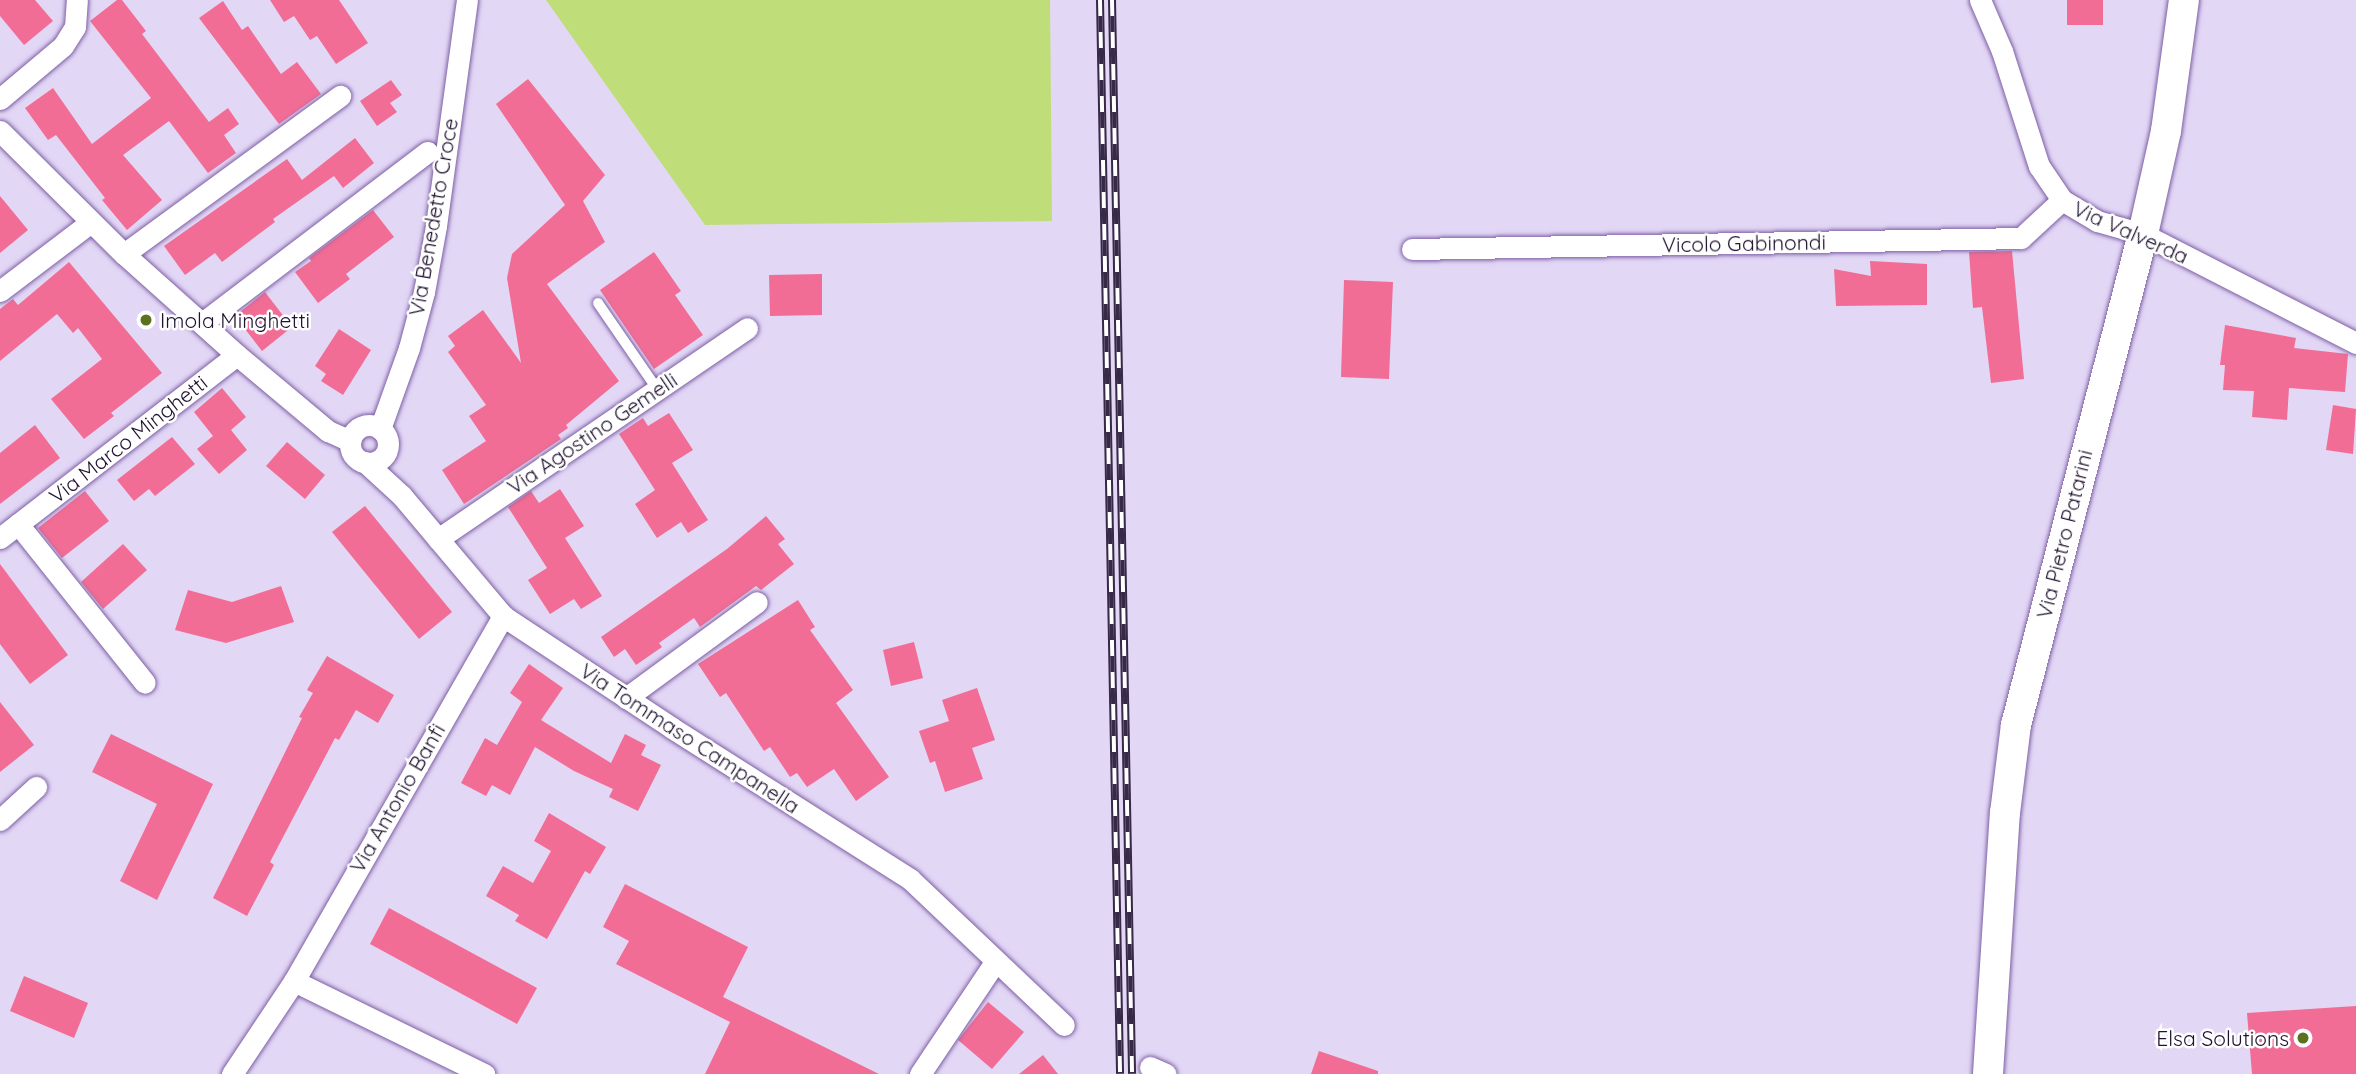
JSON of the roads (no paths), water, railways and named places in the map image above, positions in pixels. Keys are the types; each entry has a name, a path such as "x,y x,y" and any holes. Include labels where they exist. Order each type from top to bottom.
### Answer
{"main road":[{"name":"Via Pietro Patarini","path":"1988,1074 2005,813 2016,725 2143,234 2166,131 2184,0"}],"street":[{"path":"0,99 63,46 75,27 77,0"},
{"name":"Via Benedetto Croce","path":"380,429 409,348 424,292 436,226 467,0"},
{"name":"Via Valverda","path":"1980,0 2001,51 2039,166 2062,201 2096,221 2143,234 2356,343"},
{"path":"124,254 340,96"},
{"path":"0,131 124,254 237,355 328,431 344,439 351,438 363,426 380,429 387,438 374,458"},
{"path":"202,323 427,152"},
{"name":"Vicolo Gabinondi","path":"1412,249 2021,238 2062,201"},
{"path":"0,291 91,222"},
{"name":"Via Agostino Gemelli","path":"438,539 747,328"},
{"name":"Via Marco Minghetti","path":"0,538 237,355"},
{"name":"Via Tommaso Campanella","path":"351,438 354,456 374,458 402,496 503,616 626,698 910,879 1064,1025"},
{"path":"19,524 145,683"},
{"path":"626,698 757,602"},
{"name":"Via Antonio Banfi","path":"232,1074 294,981 503,616"},
{"path":"0,820 36,787"},
{"path":"920,1074 995,962"},
{"path":"294,981 484,1074"}],"lane":[{"path":"597,303 657,389"}],"railway":[{"path":"1100,0 1120,1074"},
{"path":"1112,0 1132,1074"}],"place":[{"name":"Imola Minghetti","path":"146,320"},
{"name":"Elsa Solutions","path":"2303,1038"}]}
